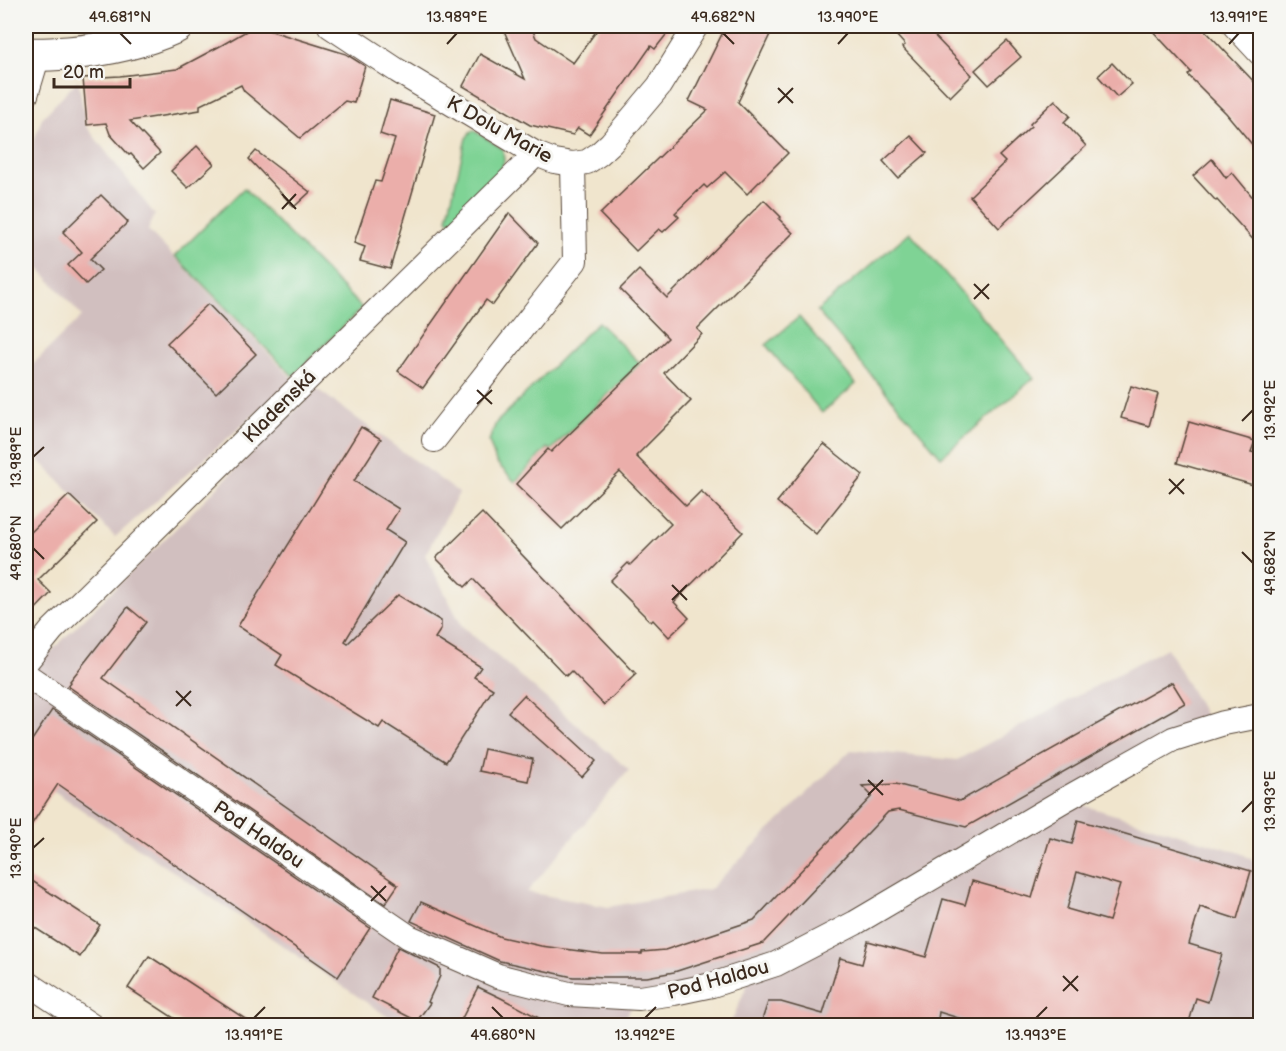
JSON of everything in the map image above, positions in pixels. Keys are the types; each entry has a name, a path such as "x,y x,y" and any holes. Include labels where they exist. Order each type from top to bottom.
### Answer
{"main road":[{"path":"32,55 99,50 137,41 177,26"}],"street":[{"name":"K Dolu Marie","path":"330,26 398,71 536,154 554,161 573,164 587,162 611,143 658,86 696,26"},
{"path":"1235,26 1260,53"},
{"path":"26,95 32,55"},
{"name":"Kladenská","path":"26,662 51,630 536,154"},
{"path":"435,440 575,261 573,164"},
{"name":"Pod Haldou","path":"26,675 409,937 498,976 568,994 639,998 712,985 776,964 855,923 1173,739 1224,723 1260,716"},
{"path":"26,982 92,1026"}],"shaded area":[{"path":"78,80 86,126 155,215 148,230 294,380 115,537 26,447 26,371 82,316 26,254 26,163 42,118"},
{"path":"317,389 459,493 425,555 462,626 629,770 527,892 608,907 710,889 851,750 957,760 1167,648 1206,717 1066,800 1241,853 1260,865 1260,987 1248,1026 730,1025 750,978 639,997 619,1025 400,1025 26,772 26,676"}],"green space":[{"path":"473,130 503,149 504,161 500,173 451,222 447,219 466,138"},
{"path":"244,188 362,308 293,376 175,256"},
{"path":"910,232 1034,378 941,457 817,311"},
{"path":"799,317 856,384 822,413 766,345"},
{"path":"598,322 640,363 551,450 547,448 515,482 496,462 489,441 496,423"}],"building":[{"path":"255,26 346,54 365,66 354,103 345,101 300,138 244,91 241,85 200,105 200,110 130,121 160,153 144,168 110,134 106,123 87,125 83,78 177,69"},
{"path":"502,26 531,26 536,38 573,63 600,26 673,26 655,49 651,46 589,135 578,128 573,135 530,125 463,86 480,54 525,79"},
{"path":"726,26 774,26 738,102 788,153 747,194 725,172 707,188 704,185 675,213 679,217 663,232 659,229 636,251 600,214 708,110 689,101"},
{"path":"888,26 925,26 972,75 950,97 902,47 905,45"},
{"path":"1148,26 1201,26 1260,88 1260,154 1226,113 1188,75 1191,72"},
{"path":"1007,41 1021,57 989,85 975,70"},
{"path":"1112,63 1132,84 1117,97 1098,76"},
{"path":"390,100 435,114 390,269 360,261 365,247 354,243 375,181 381,182 395,139 380,134"},
{"path":"1055,100 1070,116 1064,122 1086,146 999,228 970,196 1005,162 999,156"},
{"path":"911,136 927,153 898,178 883,161"},
{"path":"197,146 214,164 188,188 171,171"},
{"path":"256,151 310,192 294,207 249,159"},
{"path":"1212,159 1226,178 1232,172 1260,206 1260,247 1193,176"},
{"path":"101,195 128,222 90,259 101,270 86,284 68,265 82,252 63,232"},
{"path":"764,200 793,233 697,329 702,334 664,373 691,401 636,456 686,506 701,491 743,532 674,602 689,618 669,637 610,581 628,563 630,565 671,524 620,472 562,529 516,484 548,449 551,452 668,338 620,289 639,270 667,298"},
{"path":"509,213 538,243 493,305 486,300 423,388 398,371"},
{"path":"208,304 256,354 216,393 167,343"},
{"path":"1131,386 1158,394 1149,426 1121,418"},
{"path":"1189,422 1255,441 1251,452 1260,454 1260,487 1177,463"},
{"path":"361,427 381,439 354,481 399,509 386,530 405,542 345,641 348,643 398,595 441,621 441,629 435,638 481,667 474,677 493,689 446,762 383,722 379,728 276,665 282,655 238,626"},
{"path":"824,444 863,475 816,534 777,502"},
{"path":"69,495 97,522 38,580 51,593 26,619 26,537"},
{"path":"482,513 636,674 604,705 571,671 566,676 473,579 465,587 436,558"},
{"path":"128,607 146,622 103,678 398,885 385,904 68,686"},
{"path":"1172,682 1185,703 966,827 899,810 888,812 763,943 674,972 647,977 573,977 500,961 411,921 421,902 501,937 541,946 603,954 642,954 642,952 665,950 754,920 872,796 862,786 896,784 960,801"},
{"path":"524,695 596,761 582,777 508,712"},
{"path":"52,710 370,928 338,977 58,784 26,833 26,749"},
{"path":"484,749 533,759 528,781 479,771"},
{"path":"1078,820 1251,871 1237,919 1200,907 1189,944 1222,954 1208,1002 1196,998 1188,1026 1068,1026 1053,1021 1052,1026 984,1026 939,1012 937,1026 760,1026 768,1002 781,1002 823,1014 840,958 862,964 868,941 926,957 943,899 965,905 972,881 1032,898 1050,838 1072,844","holes":["1077,872 1120,885 1109,921 1067,909"]},
{"path":"26,877 100,925 80,957 26,922"},
{"path":"398,947 440,968 440,976 428,1002 430,1003 417,1021 372,998"},
{"path":"149,956 256,1026 186,1026 128,988"},
{"path":"478,987 501,998 554,1026 458,1026"}]}
